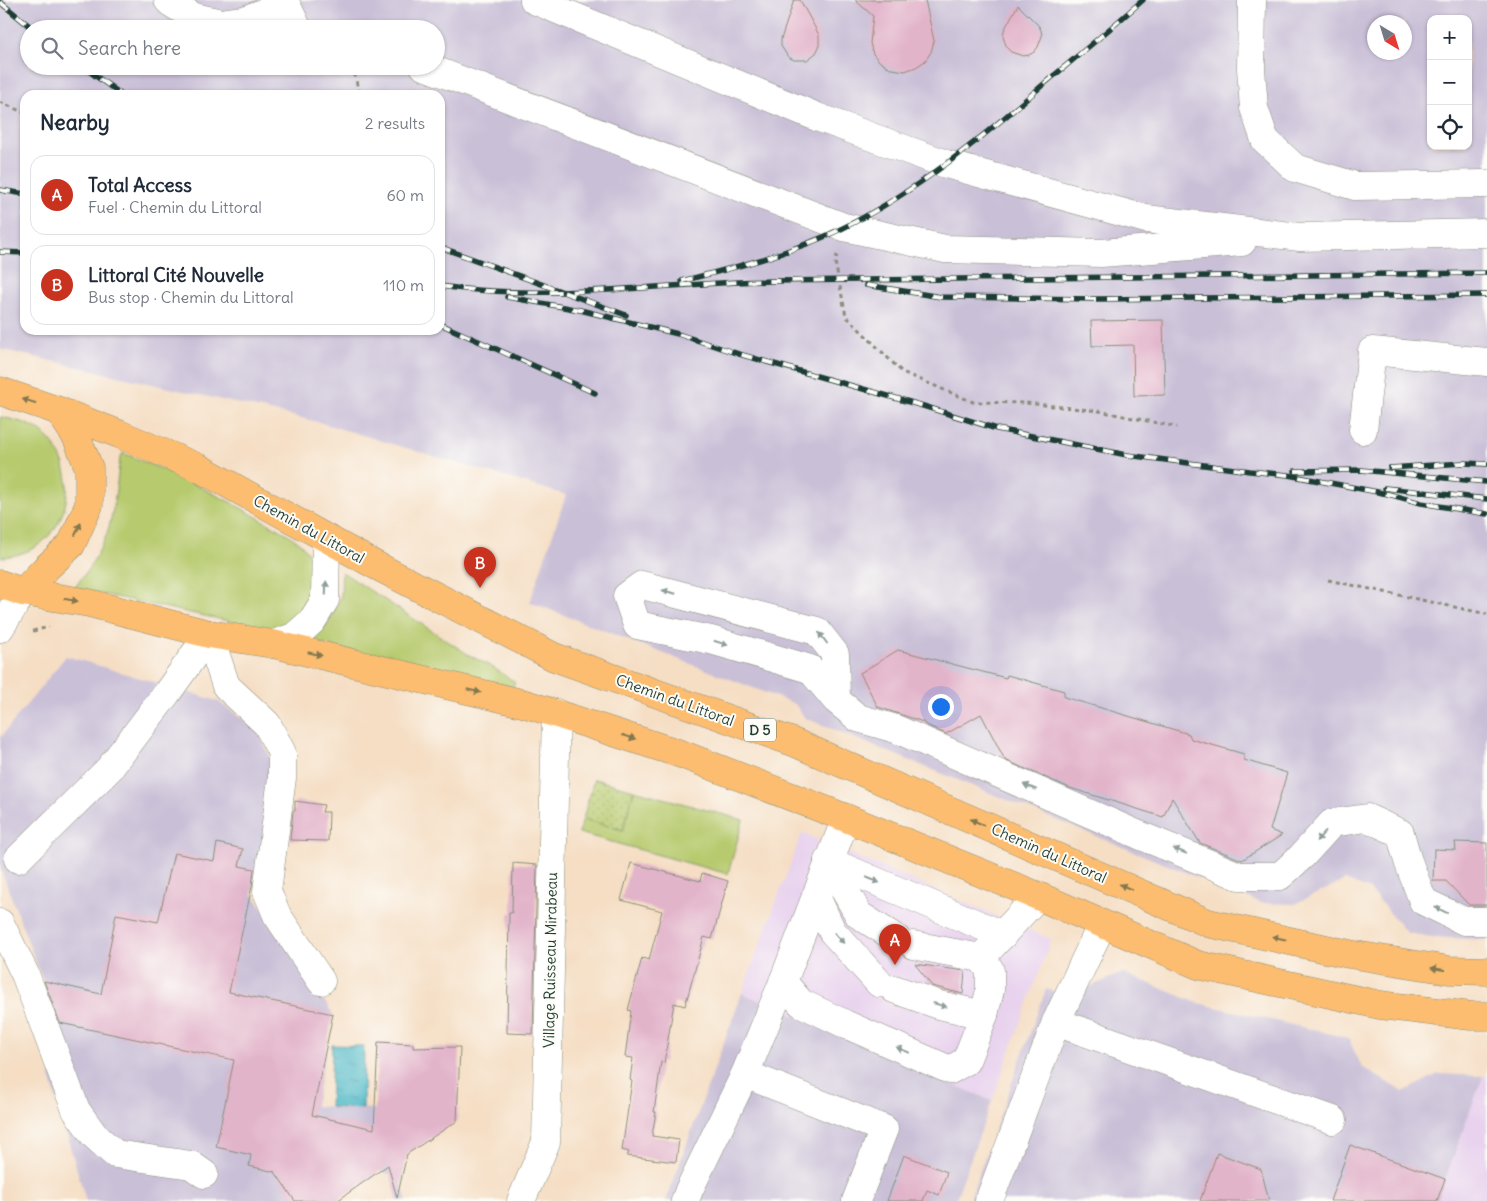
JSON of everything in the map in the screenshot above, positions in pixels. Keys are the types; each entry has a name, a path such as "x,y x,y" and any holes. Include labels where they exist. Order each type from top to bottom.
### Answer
{"main road":[{"name":"Chemin du Littoral","path":"0,391 119,434 199,468 326,538 554,657 794,742 1208,922 1349,954 1449,970 1487,971"},
{"path":"12,588 45,568 70,545 89,505 89,468 77,438 59,411"},
{"path":"12,588 89,603 209,634 273,644 526,704 682,754 1038,896 1198,965 1380,1005 1471,1016 1487,1016"}],"street":[{"path":"168,0 194,17 205,20"},
{"path":"244,20 265,12 282,0 293,20"},
{"path":"534,0 817,117 946,164 1146,219 1300,238"},
{"path":"1252,0 1251,69 1254,108 1265,140 1295,168 1355,186 1487,184"},
{"path":"445,74 844,227 945,249 1101,253 1300,238 1487,233"},
{"path":"1363,430 1372,351 1487,362"},
{"path":"273,644 294,637 312,622 326,600 326,538"},
{"path":"836,700 835,654 817,631 642,585 627,596 637,625 711,640 810,669 836,700 858,718 896,729 1130,831 1239,876 1280,876 1302,856 1332,823 1367,818 1400,833 1423,901 1464,921 1487,921"},
{"path":"0,628 12,588"},
{"path":"18,859 109,770 209,634"},
{"path":"209,634 226,686 267,724 282,753 282,778 267,891 276,915 321,981"},
{"name":"Village Ruisseau Mirabeau","path":"521,1201 546,1142 556,713"},
{"path":"685,1201 744,1074 783,982 846,818"},
{"path":"828,862 1003,935"},
{"path":"783,982 801,1003 950,1070 966,1061 984,1015 990,990 990,970 981,958 905,942 859,915 828,862"},
{"path":"816,896 832,931 887,986 939,1005 984,1015"},
{"path":"981,958 1038,896"},
{"path":"0,923 25,974 76,1110 94,1135 116,1154 191,1165 204,1174"},
{"path":"989,1201 1056,1022 1102,924"},
{"path":"1056,1022 1333,1120"},
{"path":"744,1074 884,1129 856,1201"}],"path":[{"path":"354,75 359,90"},
{"path":"0,102 20,111"},
{"path":"844,227 835,262 846,316 902,372 973,402 1026,403 1099,411 1176,427"},
{"path":"1328,580 1487,614"},
{"path":"29,632 51,627"}],"shaded area":[{"path":"0,0 1487,0 1487,940 1432,937 1407,933 1370,890 1345,880 1295,904 1261,903 805,718 795,704 530,602 566,495 318,422 0,349"},
{"path":"66,656 218,701 259,732 276,771 252,893 333,1014 315,1106 437,1112 407,1154 401,1185 407,1200 398,1201 390,1174 379,1171 337,1201 86,1201 50,1077 56,1022 43,981 0,867 0,738"},
{"path":"802,833 1051,939 992,1101 742,993"},
{"path":"1123,973 1198,1003 1348,1038 1362,1067 1403,1092 1438,1074 1483,1076 1437,1201 969,1201 1046,989 1081,1000 1086,988"},
{"path":"742,993 992,1101 955,1201 666,1201"},
{"path":"1483,1076 1487,1076 1487,1201 1437,1201"}],"green space":[{"path":"0,417 28,424 43,433 57,451 65,470 67,491 64,511 55,529 41,543 22,553 0,557"},
{"path":"123,453 174,474 230,502 289,535 301,544 312,558 315,590 299,617 283,628 270,630 74,588 95,559 107,534 116,493 120,458"},
{"path":"342,572 469,655 515,682 513,687 311,642 330,621 341,596"},
{"path":"594,779 634,790 623,830 583,819"},
{"path":"634,790 743,820 728,874 579,833 583,819 623,830"}],"water":[{"path":"332,1045 364,1046 363,1109 330,1107"}],"building":[{"path":"794,0 800,0 819,35 819,47 816,53 807,60 794,60 788,57 781,46 781,39"},
{"path":"855,0 925,0 934,41 931,52 925,61 905,71 892,69 880,62 873,54 870,43 873,16"},
{"path":"1018,5 1038,25 1042,36 1034,52 1023,56 1011,52 1007,48 1003,37 1004,30"},
{"path":"1163,320 1165,395 1134,396 1133,345 1092,346 1091,321"},
{"path":"898,650 1006,678 1007,675 1064,691 1064,697 1189,734 1191,739 1244,754 1244,760 1287,773 1270,830 1282,835 1242,860 1200,843 1172,798 1163,817 1070,788 1005,760 981,714 946,734 923,722 878,707 860,673"},
{"path":"295,801 324,805 322,812 329,812 328,841 290,840"},
{"path":"1455,842 1487,843 1487,905 1469,905 1446,881 1433,881 1434,849 1456,850"},
{"path":"217,843 243,849 239,866 254,869 229,992 333,1014 312,1115 374,1129 378,1042 413,1044 413,1048 460,1047 457,1121 407,1154 397,1198 388,1165 337,1201 295,1201 275,1172 249,1166 251,1155 216,1147 234,1060 60,1023 44,981 101,994 116,914 158,922 174,853 214,861"},
{"path":"513,863 537,865 533,1034 507,1033 509,913 512,913"},
{"path":"631,863 700,881 702,873 728,881 712,939 704,937 685,1006 674,1003 664,1063 661,1062 652,1136 679,1140 676,1162 627,1156 629,1152 622,1150 632,1081 630,1080 633,1058 625,1057 631,1011 628,1010 642,958 649,960 662,911 621,900"},
{"path":"915,964 965,971 963,994 932,986"},
{"path":"1350,1145 1445,1179 1437,1201 1330,1201"},
{"path":"1217,1153 1261,1169 1269,1201 1200,1201"},
{"path":"904,1155 947,1172 939,1195 927,1190 923,1201 887,1201"}],"railway":[{"path":"682,281 744,265 804,245 871,213 924,180 974,143 1143,0"},
{"path":"0,2 22,20"},
{"path":"94,75 115,90"},
{"path":"0,190 20,193"},
{"path":"445,249 626,315"},
{"path":"0,252 20,253"},
{"path":"445,286 523,292 564,292 771,281 1487,273"},
{"path":"866,285 941,297 1097,299 1487,295"},
{"path":"507,297 580,310 678,334 739,354 920,405 997,429 1127,455 1288,475 1388,494 1421,503 1487,514"},
{"path":"445,326 595,393"},
{"path":"1390,468 1463,463 1487,464"},
{"path":"1295,471 1361,470 1487,482"},
{"path":"1385,488 1487,499"}],"place":[{"name":"Littoral Cité Nouvelle","path":"480,588"},
{"name":"Total Access","path":"895,965"}]}
